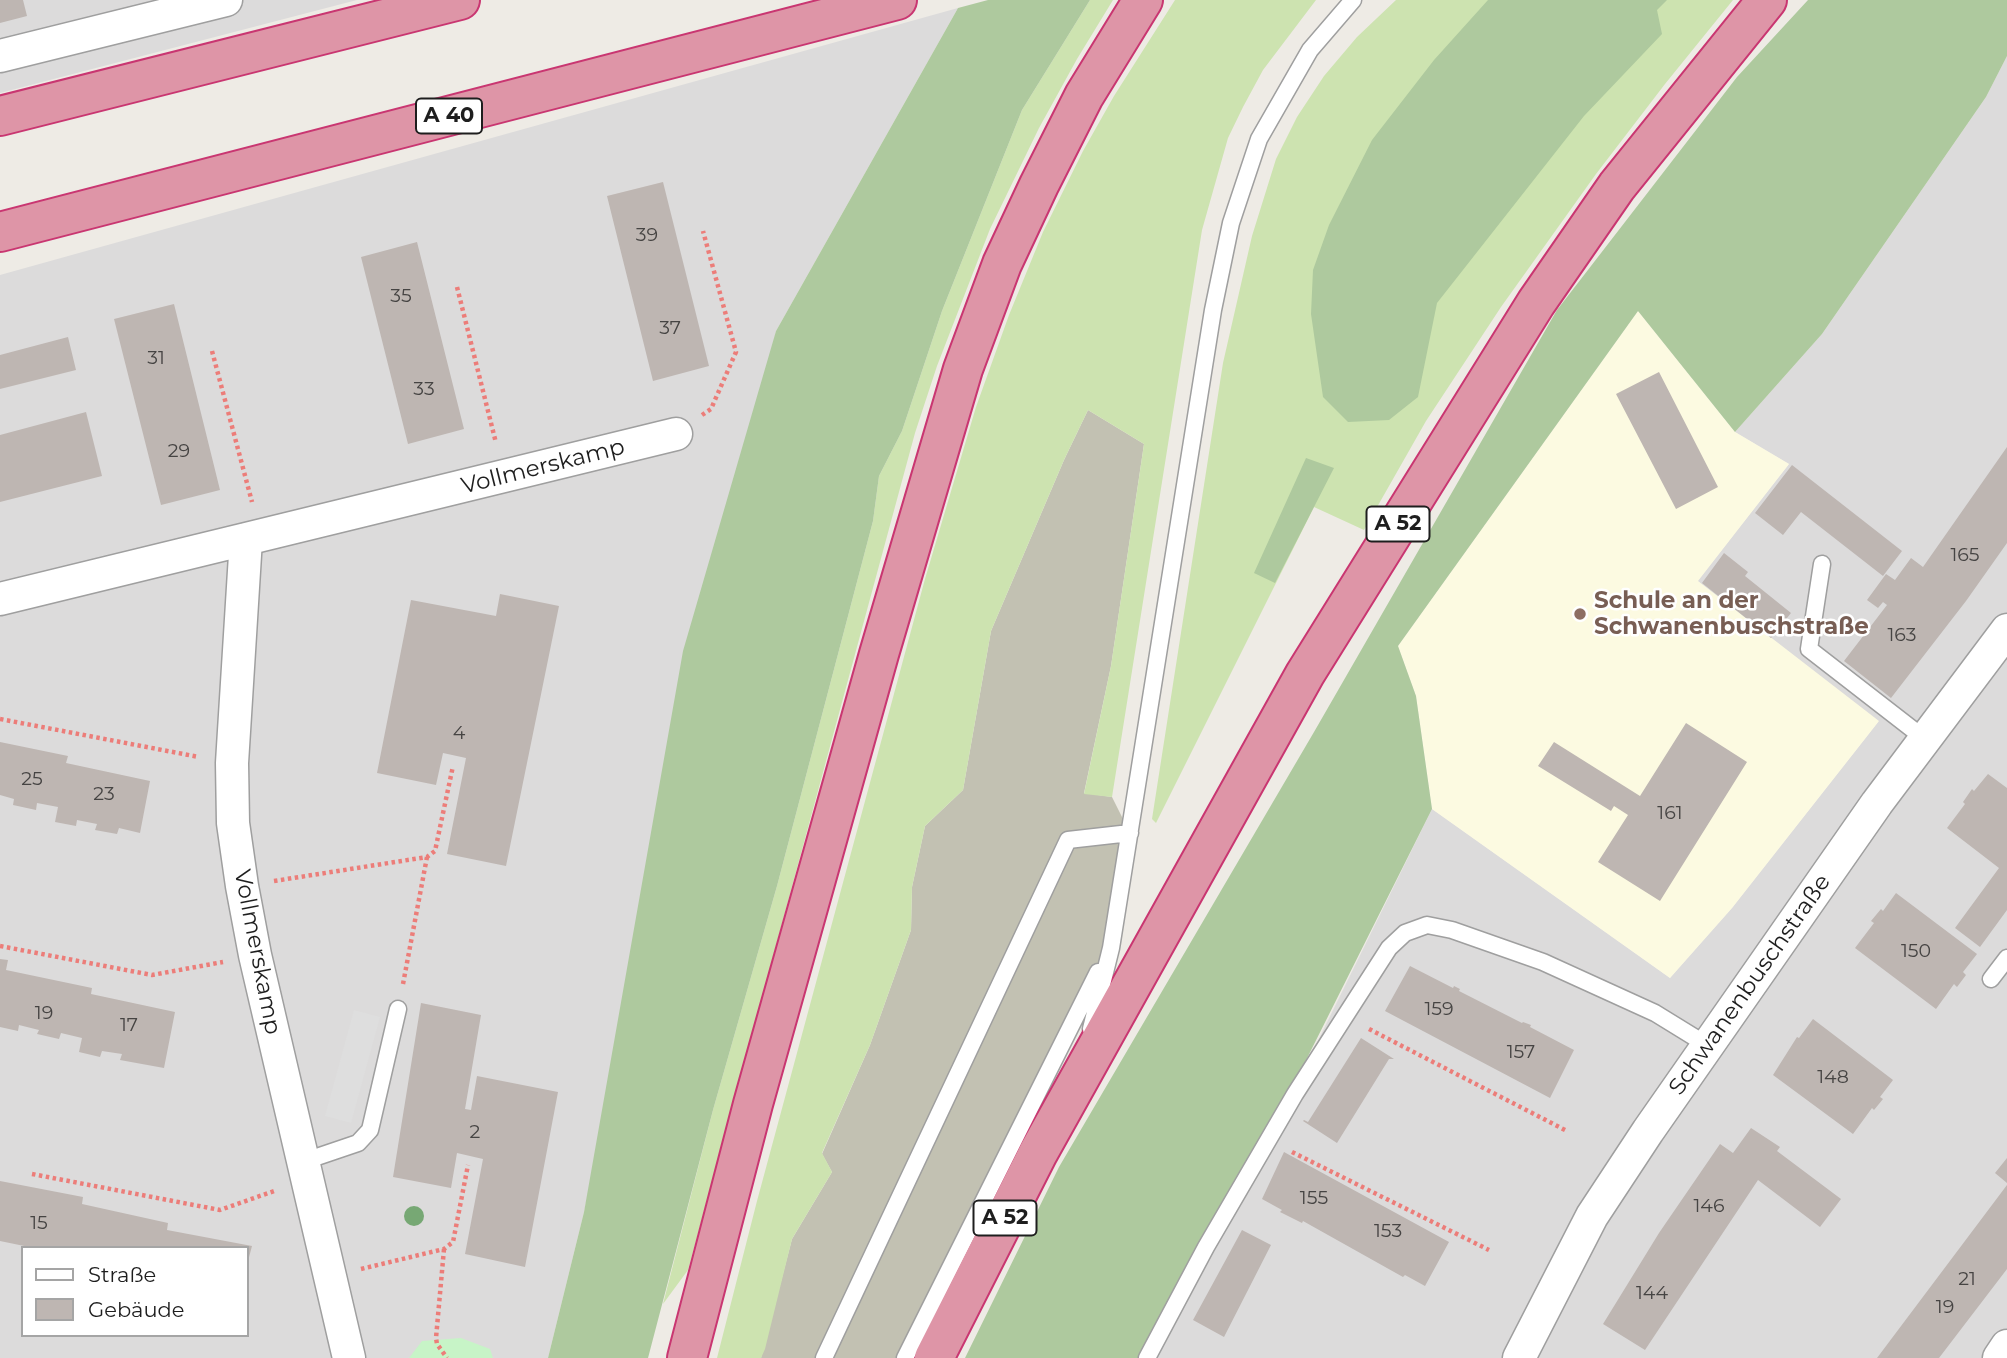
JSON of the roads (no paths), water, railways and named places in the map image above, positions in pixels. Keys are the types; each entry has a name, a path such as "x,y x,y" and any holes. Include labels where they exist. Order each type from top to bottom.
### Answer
{"highway":[{"path":"0,116 460,0"},
{"name":"A 40","path":"0,232 897,0"},
{"path":"687,1358 753,1104 963,369 1002,264 1039,185 1084,96 1143,0"},
{"name":"A 52","path":"934,1358 1038,1153 1305,674 1536,303 1617,186 1767,0"}],"street":[{"path":"0,57 226,0"},
{"name":"Vollmerskamp","path":"0,599 676,434"},
{"name":"Vollmerskamp","path":"253,538 232,763 233,823 242,886 302,1162 349,1358"},
{"name":"Schwanenbuschstraße","path":"1519,1358 1592,1216 1707,1045 1877,803 2007,630"},
{"path":"1998,1358 2007,1346"}],"lane":[{"path":"1079,1080 1111,948 1213,310 1231,223 1259,139 1310,50 1353,0"},
{"path":"1822,564 1808,649 1925,739"},
{"path":"824,1358 1068,840 1130,833"},
{"path":"1147,1358 1206,1247 1268,1141 1389,948 1405,933 1427,925 1452,929 1544,962 1655,1013 1707,1045"},
{"name":"A 52","path":"905,1358 1111,948"},
{"path":"1991,979 2007,958"},
{"path":"302,1162 358,1143 370,1130 398,1009"}],"place":[{"name":"Schule an der Schwanenbuschstraße","path":"1580,614"}]}
